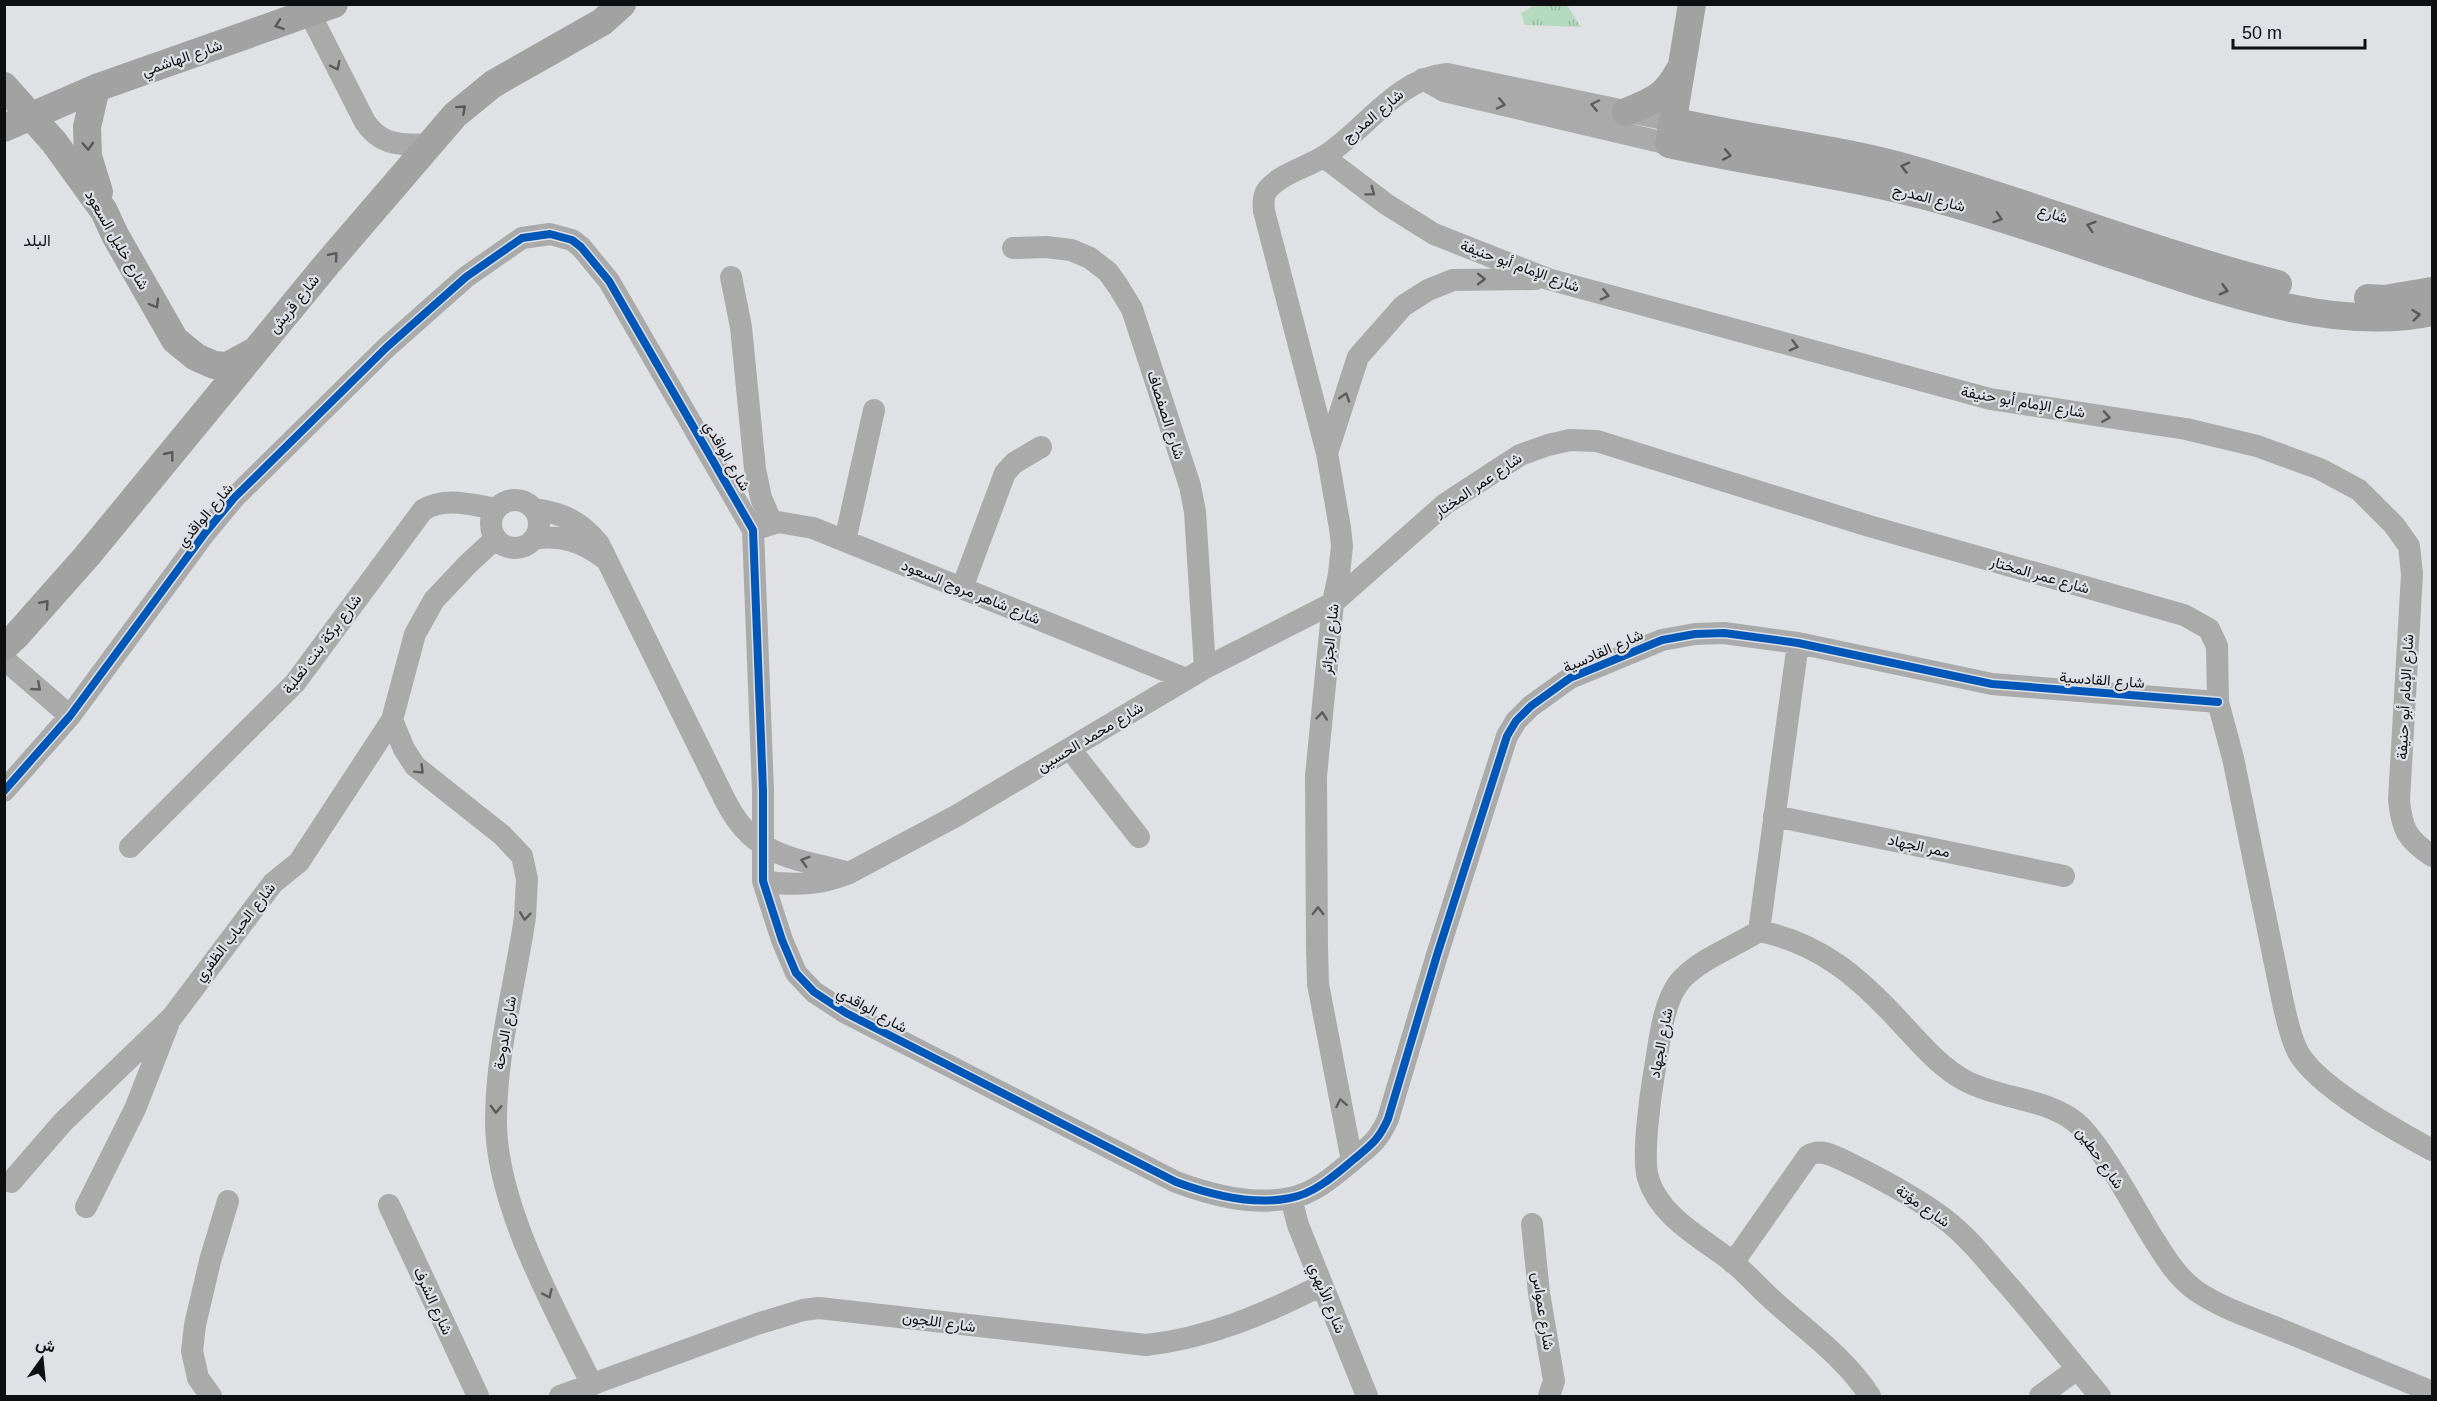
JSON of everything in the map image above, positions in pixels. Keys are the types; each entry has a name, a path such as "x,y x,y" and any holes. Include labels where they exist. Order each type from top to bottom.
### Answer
{"main road":[{"name":"شارع قريش","path":"7,644 93,548 455,115 494,84 596,26 622,4"},
{"path":"1679,134 1681,66 1692,4"},
{"path":"1679,134 1706,4"},
{"name":"شارع الهاشمي","path":"4,128 96,88 322,9"},
{"path":"1626,112 1661,96 1681,66"},
{"name":"شارع خليل السعود","path":"4,86 54,142 104,211 115,235 175,340 196,357 214,365 227,366 256,351"},
{"path":"96,88 87,127 88,156 104,211"},
{"name":"شارع المدرج","path":"1679,134 1838,177 2131,250 2193,271 2348,316 2385,309 2433,312"},
{"path":"2385,309 2433,291"}],"street":[{"path":"322,9 364,122 372,133 392,143 429,145"},
{"name":"شارع المدرج","path":"1324,157 1408,86 1423,79 1447,74 1626,112 1679,134"},
{"name":"شارع المدرج","path":"1423,79 1444,91 1679,134"},
{"name":"شارع الإمام أبو حنيفة","path":"1324,157 1386,204 1434,234 1548,279 1990,399 2186,429 2258,446 2320,469 2359,490 2394,525 2409,546 2412,574 2399,800 2404,831 2415,844 2433,856"},
{"name":"شارع الجزائر","path":"1324,157 1276,181 1266,191 1263,200 1327,453 1342,546 1316,776 1318,984 1352,1161"},
{"name":"شارع الواقدي","path":"4,791 70,716 205,533 234,498 387,347 466,277 522,238 560,235 581,247 609,281 762,526 763,881 782,940 796,972 814,992 846,1013 1176,1182 1211,1194 1241,1199 1262,1201 1291,1198"},
{"name":"شارع الصفصاف","path":"1013,248 1046,247 1071,250 1090,258 1108,272 1132,309 1190,486 1195,512 1196,673"},
{"path":"731,278 741,327 755,469 761,498 762,526"},
{"path":"1327,453 1358,357 1403,306 1428,290 1454,280 1548,279"},
{"path":"845,541 873,410"},
{"name":"شارع عمر المختار","path":"1334,603 1445,504 1520,455 1570,440 1597,441 1869,526 2197,621 2208,629 2217,646 2218,702 2233,758 2283,1003 2298,1053 2310,1068 2354,1104 2433,1150"},
{"path":"962,588 1005,473 1014,463 1041,447"},
{"path":"534,509 539,519 539,530 526,546 515,549 504,546 495,539 491,524 496,509 511,500 519,501 534,509 563,514 577,522 599,544 725,800 741,827 762,847 849,873"},
{"name":"شارع بركة بنت ثعلبة","path":"130,847 295,683 423,510 439,503 459,502 496,509"},
{"name":"شارع شاهر مروح السعود","path":"762,526 789,523 813,528 962,588 1196,673"},
{"path":"534,539 547,537 569,540 591,548 608,560"},
{"name":"شارع الحباب الظفري","path":"11,1182 63,1122 172,1017 273,883 299,862 392,720 415,634 434,600 495,539"},
{"name":"شارع محمد الحسين","path":"763,881 804,885 833,880 849,873 957,816 1196,673 1334,603"},
{"name":"شارع القادسية","path":"1291,1198 1315,1188 1339,1173 1379,1138 1388,1119 1437,955 1507,736 1516,721 1550,691 1570,678 1662,640 1695,634 1724,633 1798,644 1992,684 2218,702"},
{"path":"7,644 70,716"},
{"path":"1759,931 1798,644"},
{"name":"شارع الدوحة","path":"392,720 404,749 416,766 502,835 522,856 525,864 528,895 497,1079 497,1148 502,1179 517,1223 547,1294 592,1385"},
{"path":"1070,749 1139,837"},
{"path":"725,800 747,798 763,791"},
{"name":"ممر الجهاد","path":"1774,816 2064,876"},
{"name":"شارع الجهاد","path":"1759,931 1702,964 1681,980 1670,1000 1653,1080 1647,1155 1648,1176 1656,1197 1688,1230 1733,1263 1829,1349 1857,1378 1869,1396"},
{"name":"شارع حطين","path":"1759,931 1790,938 1838,963 1944,1068 1966,1081 2001,1095 2049,1107 2066,1115 2080,1126 2096,1147 2166,1259 2181,1278 2196,1291 2235,1310 2433,1392"},
{"path":"86,1207 135,1109 172,1017"},
{"name":"شارع مؤتة","path":"1733,1263 1808,1156 1813,1153 1833,1156 1889,1183 1944,1218 1984,1256 2100,1396"},
{"name":"شارع الأبهري","path":"1291,1198 1298,1225 1367,1396"},
{"path":"211,1396 198,1378 192,1351 197,1316 228,1201"},
{"name":"شارع الشرف","path":"389,1205 478,1396"},
{"name":"شارع عمواس","path":"1532,1224 1539,1293 1554,1381 1549,1396"},
{"name":"شارع اللجون","path":"560,1396 757,1324 803,1310 845,1309 972,1327 1146,1345 1172,1342 1238,1325 1322,1285"},
{"path":"2040,1396 2077,1369"}],"green space":[{"path":"1535,5 1567,5 1581,27 1525,25 1521,13"}],"cycle path":[{"path":"4,791 70,716 205,533 234,498 387,347 466,277 522,238 550,234 572,240 581,247 609,281 753,530 763,791 763,881 782,940 796,973 814,992 846,1013 1176,1182 1203,1191 1232,1198 1261,1201 1299,1196 1331,1178 1377,1138 1388,1119 1437,955 1507,736 1516,721 1531,706 1570,678 1662,640 1695,634 1724,633 1798,643 1992,684 2218,702"}],"district":[{"name":"البلد","path":"37,240"}]}
